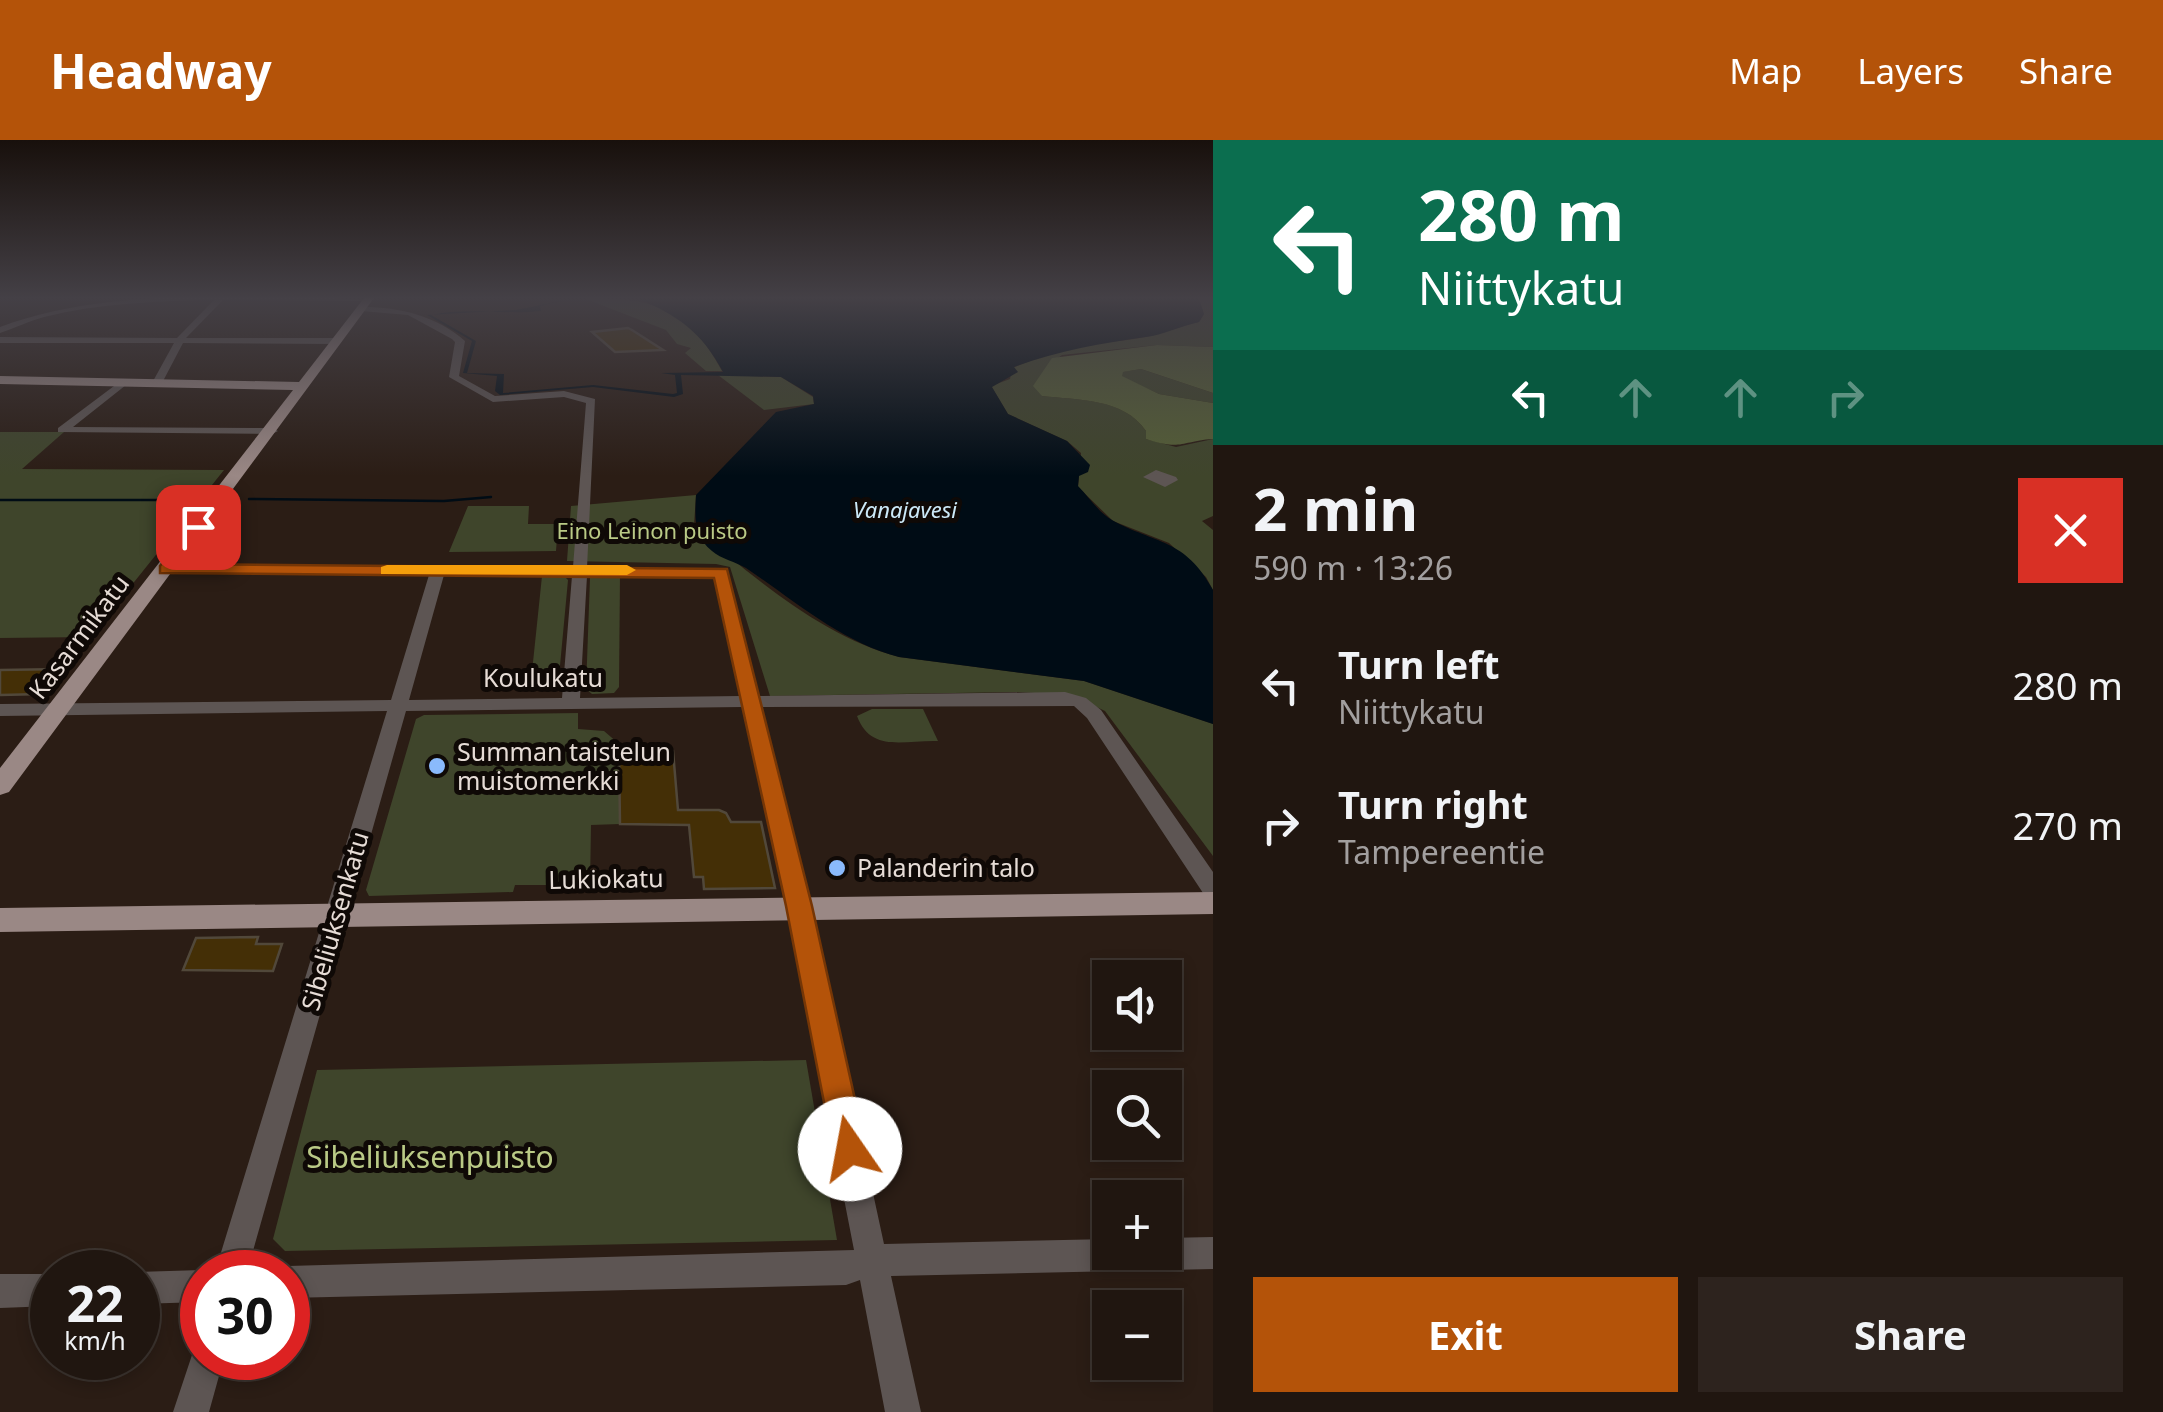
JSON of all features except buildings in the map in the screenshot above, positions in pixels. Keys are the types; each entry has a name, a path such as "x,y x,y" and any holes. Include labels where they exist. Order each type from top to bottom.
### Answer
{"main road":[{"name":"Kasarmikatu","path":"0,786 324,357"},
{"path":"0,380 304,386"},
{"name":"Lukiokatu","path":"0,920 1213,903"}],"street":[{"path":"156,383 171,357"},
{"path":"457,357 454,377 488,398 570,394 591,400 570,703"},
{"path":"122,382 62,430 272,430"},
{"path":"166,569 721,573 799,906 903,1412"},
{"name":"Sibeliuksenkatu","path":"238,1250 438,570"},
{"name":"Koulukatu","path":"0,710 1057,697 1086,705 1213,890"},
{"path":"310,1282 826,1270 846,1269 872,1260 1213,1252"},
{"path":"0,1291 30,1290"},
{"path":"191,1412 200,1380"}],"green space":[{"path":"690,357 714,357 722,371 706,371"},
{"path":"1041,357 1059,357 1048,365 1039,380 1042,396 1113,406 1137,420 1146,431 1146,439 1176,447 1213,439 1213,516 1202,521 1213,530 1213,590 1206,577 1169,543 1113,521 1078,487 1081,453 1067,441 1008,414 991,386 1010,379 1012,368"},
{"path":"1213,357 1213,393 1141,369 1123,372 1122,376 1159,394 1213,403 1213,439 1175,445 1158,443 1146,439 1146,431 1137,420 1113,406 1042,396 1033,386 1052,358"},
{"path":"1141,369 1213,393 1213,403 1159,394 1122,377 1122,372"},
{"path":"718,375 781,377 813,397 814,404 764,410"},
{"path":"0,432 64,432 22,469 224,470 90,637 0,638"},
{"name":"Eino Leinon puisto","path":"696,495 694,526 790,603 871,648 899,657 1084,681 1213,724 1213,856 1105,711 1071,695 1015,692 770,696 730,567 567,561 571,506"},
{"path":"468,506 529,506 528,524 558,524 556,551 449,552"},
{"path":"620,575 619,687 614,693 592,694 586,689 590,578"},
{"path":"542,576 564,576 568,580 558,687 530,691"},
{"path":"872,709 923,709 938,741 880,740 863,728 857,716"},
{"path":"578,713 578,729 604,731 618,743 619,751 620,824 591,825 590,885 515,885 513,892 369,896 366,890 416,719 424,715"},
{"name":"Sibeliuksenpuisto","path":"806,1060 837,1240 284,1250 273,1239 317,1070"}],"water":[{"name":"Vanajavesi","path":"467,357 471,357 467,373 504,374 503,393 593,385 673,394 677,393 675,375 661,373 723,372 713,357 1044,357 1014,367 1018,372 992,387 1008,414 1067,441 1090,465 1088,472 1079,476 1078,486 1102,513 1180,551 1202,573 1213,590 1213,724 1084,681 899,657 878,650 838,631 746,568 712,551 698,532 696,495 776,412 814,404 813,396 781,377 681,375 683,394 674,397 593,387 500,395 495,391 497,376 463,373"}],"waterway":[{"path":"249,499 444,501 491,497"},
{"path":"0,500 188,500"}],"slow traffic":[{"path":"387,570 627,570"}],"place":[{"name":"Summan taistelun muistomerkki","path":"437,766"},
{"name":"Palanderin talo","path":"837,868"}],"route":[{"path":"198,527 166,569 721,573 799,906 850,1149"}]}
